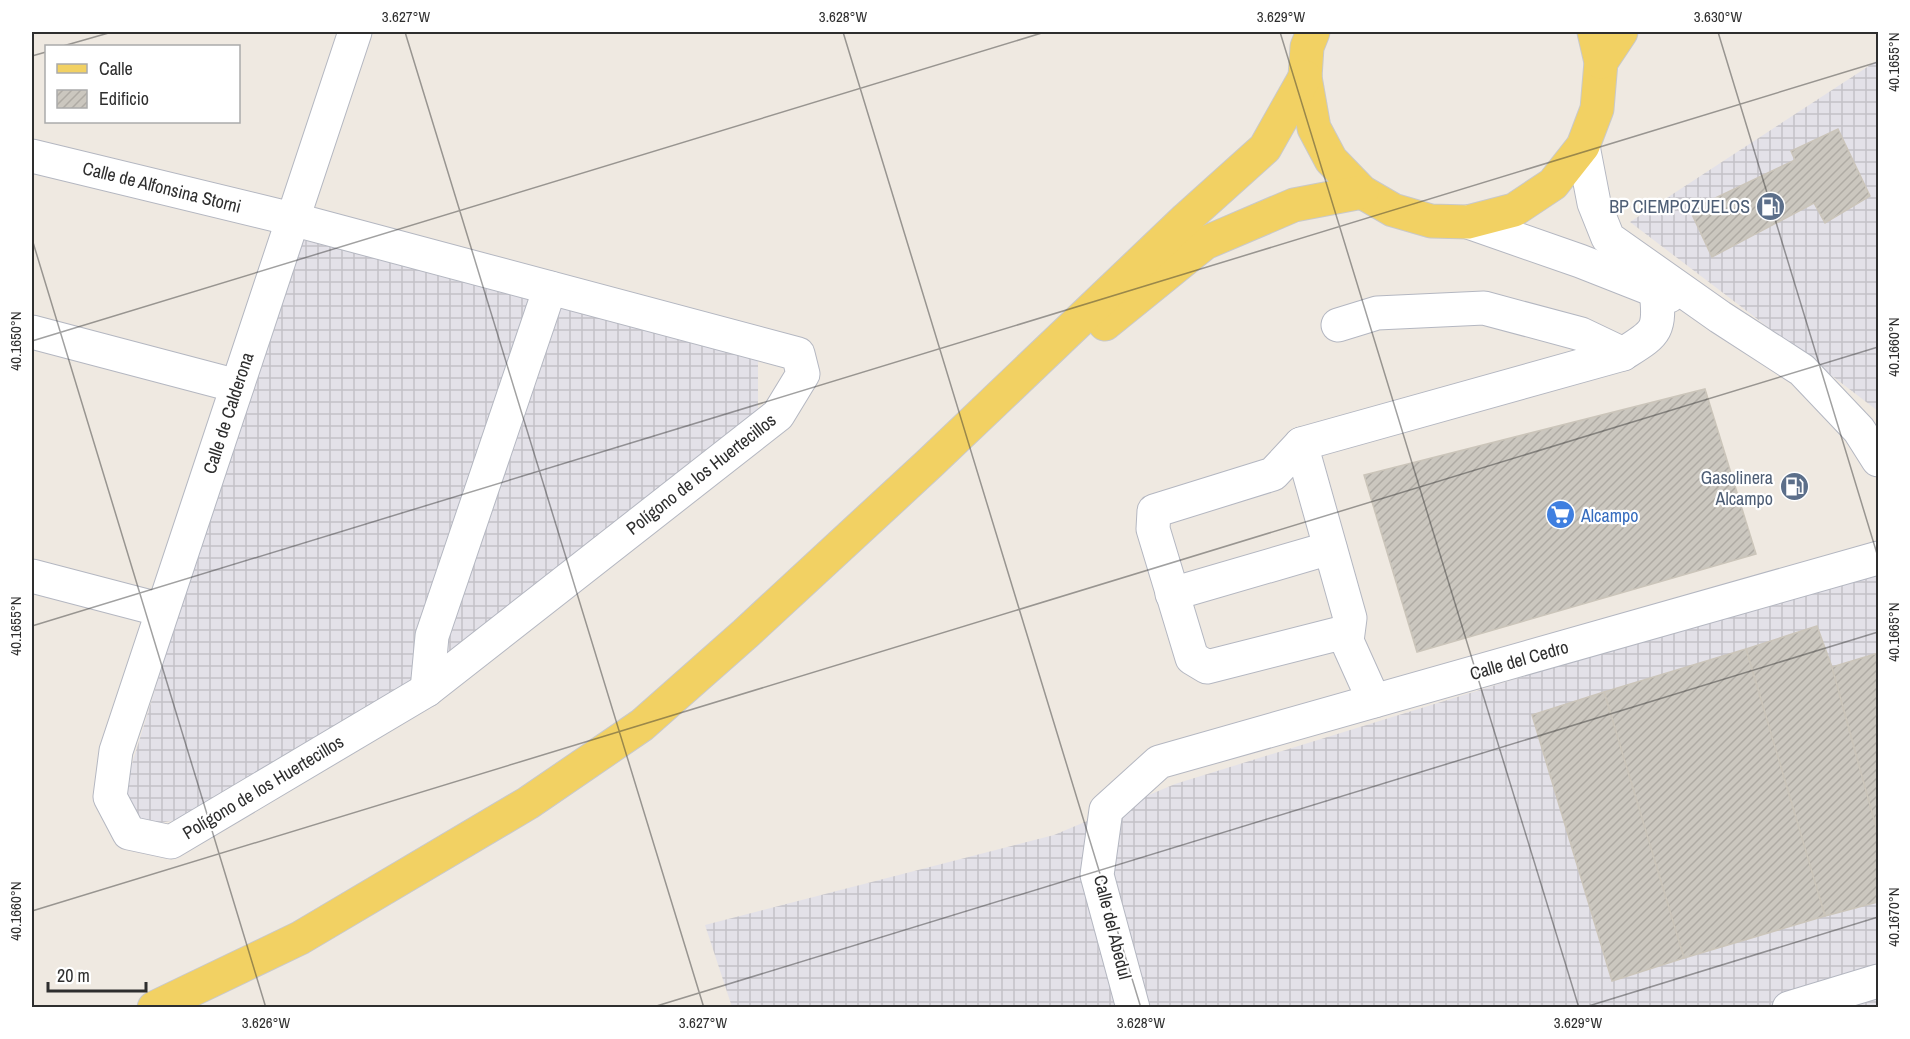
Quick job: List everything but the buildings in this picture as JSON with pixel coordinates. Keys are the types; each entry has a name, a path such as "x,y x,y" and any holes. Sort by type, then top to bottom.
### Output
{"main road":[{"path":"1306,47 1314,128 1331,160 1362,192 1393,210 1431,221 1468,222 1514,210 1553,184 1583,146 1597,110 1598,47 1621,32"},
{"path":"154,1008 300,938 528,803 642,725 746,634 930,464 1186,219 1265,148 1306,47"},
{"path":"930,464 1205,243 1294,205 1362,192"}],"street":[{"name":"Calle de Calderona","path":"110,797 116,751 292,219 344,34"},
{"path":"1583,146 1594,203 1608,238 1720,317 1802,370 1858,430 1878,460"},
{"name":"Calle de Alfonsina Storni","path":"32,156 292,219"},
{"name":"Polígono de los Huertecillos","path":"110,797 129,833 171,842 427,690 778,415 803,374 798,354 292,219"},
{"path":"1468,222 1580,261 1720,317"},
{"path":"427,690 432,636 550,288"},
{"path":"1374,701 1347,641 1337,634 1207,667 1192,658 1153,529 1154,511 1272,474 1301,444 1623,354 1650,337 1659,316 1656,291"},
{"path":"1338,325 1377,313 1484,308 1581,334 1623,354"},
{"path":"32,332 237,386"},
{"path":"1301,444 1350,618 1347,641"},
{"path":"1172,594 1330,548"},
{"name":"Calle del Cedro","path":"1160,762 1878,558"},
{"path":"32,576 162,610"},
{"name":"Calle del Abedul","path":"1132,1008 1097,875 1106,810 1160,762"},
{"path":"1790,1008 1878,981"}],"shaded area":[{"path":"1878,60 1878,411 1630,222"},
{"path":"295,238 758,356 758,422 494,631 215,813 143,826 122,796"},
{"path":"1878,567 1878,1007 732,1007 705,925 1054,835 1175,784"}],"place":[{"name":"BP CIEMPOZUELOS","path":"1771,206"},
{"name":"Gasolinera Alcampo","path":"1794,487"},
{"name":"Alcampo","path":"1560,515"}]}
